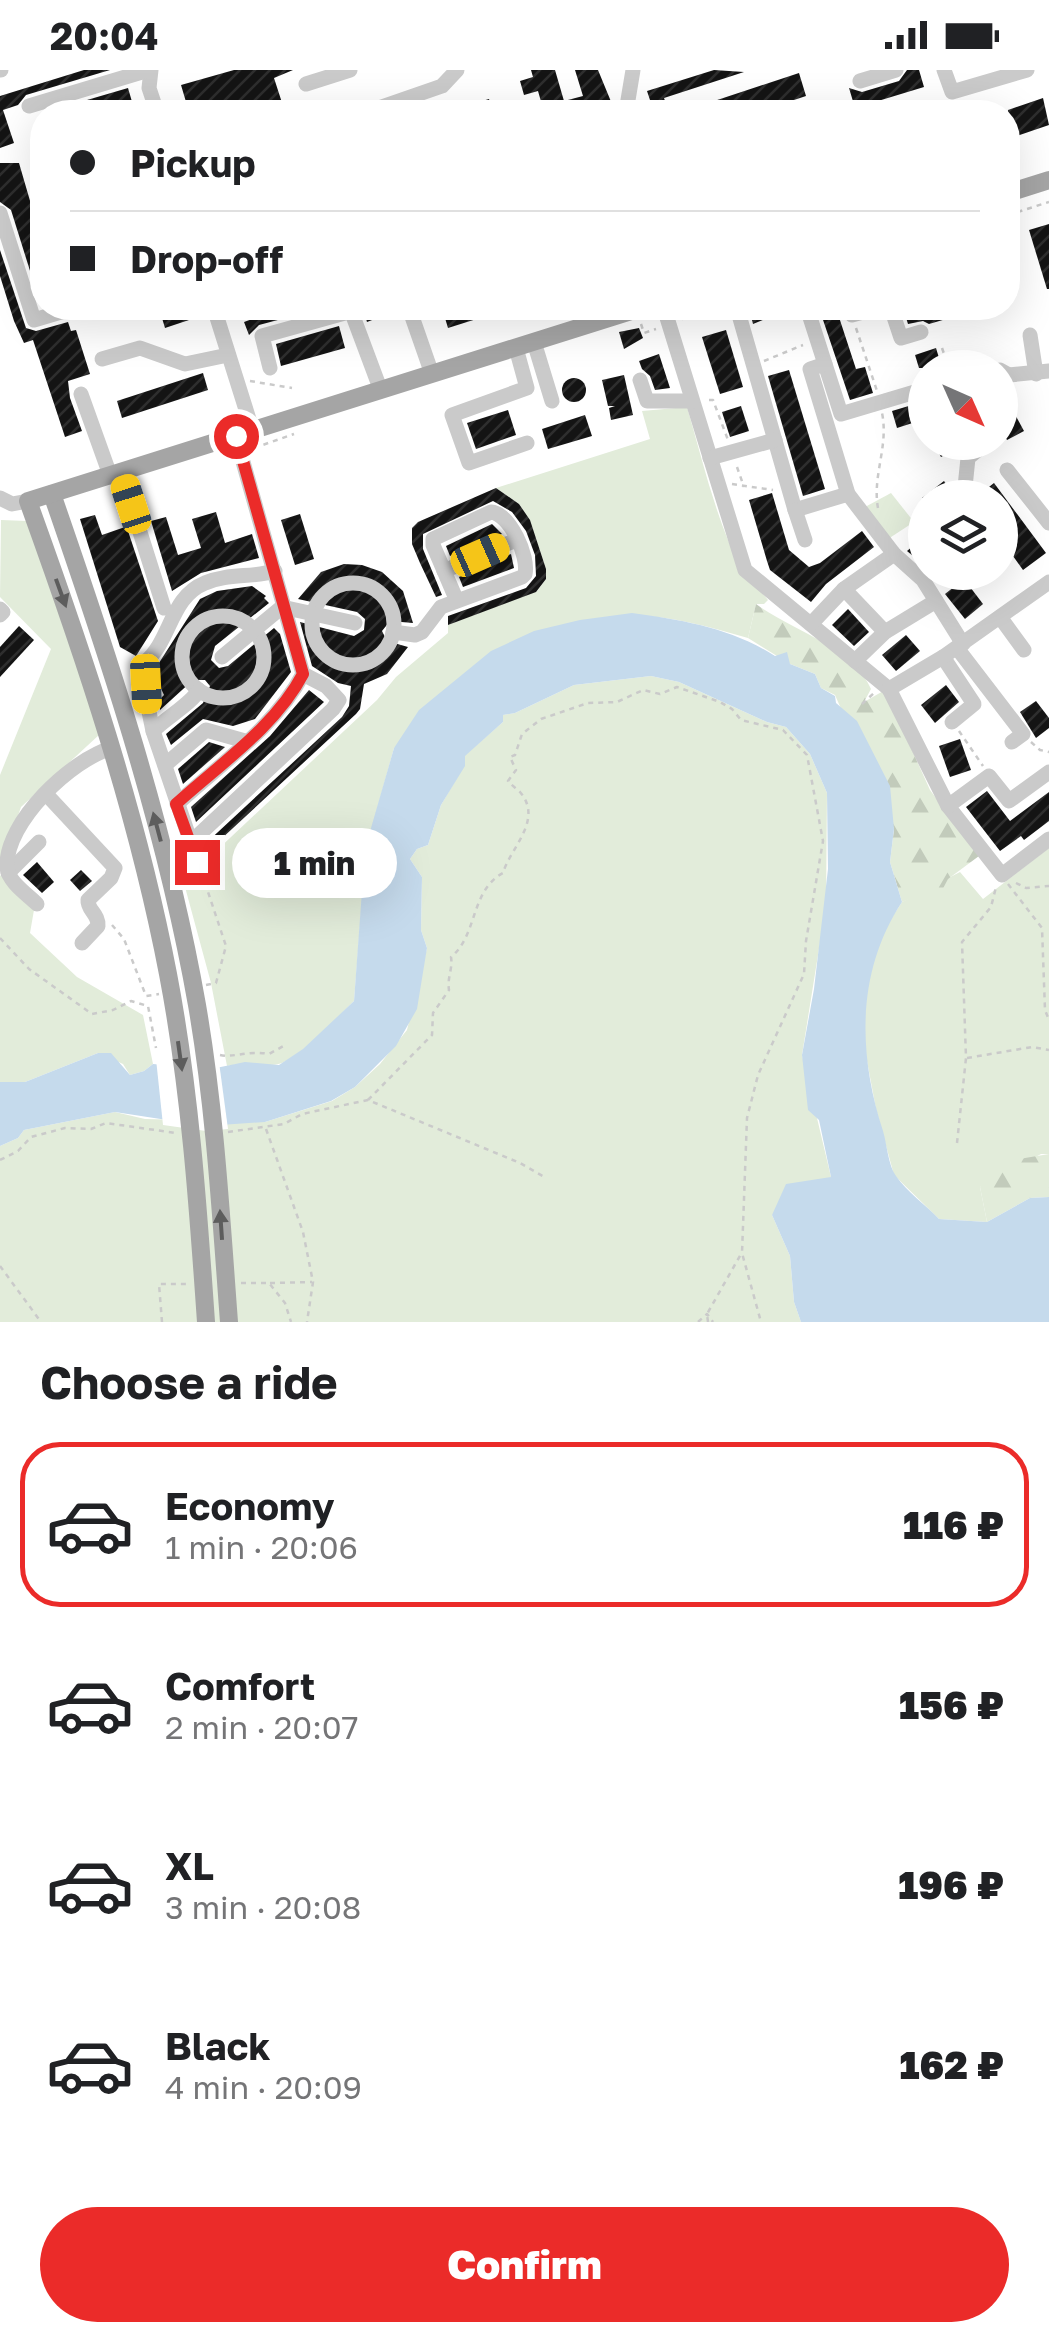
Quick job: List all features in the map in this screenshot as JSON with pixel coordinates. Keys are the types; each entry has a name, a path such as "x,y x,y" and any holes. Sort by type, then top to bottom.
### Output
{"main road":[{"path":"1020,189 1049,180"},
{"path":"206,1322 189,1123 165,960 112,748 28,501 525,345 585,320"},
{"path":"52,494 134,740 171,880 187,956 214,1133 229,1322"}],"street":[{"path":"306,84 350,70"},
{"path":"392,100 458,70"},
{"path":"628,100 633,70"},
{"path":"860,81 896,70"},
{"path":"944,70 952,92 1022,71"},
{"path":"49,100 144,71 153,100"},
{"path":"0,213 30,307"},
{"path":"190,844 339,700 334,692 303,674 282,607 234,374 218,320"},
{"path":"270,368 262,336 315,320"},
{"path":"355,320 382,390"},
{"path":"413,320 432,374"},
{"path":"668,320 745,570 886,687 948,806 1002,874 1049,838"},
{"path":"741,320 804,540"},
{"path":"811,320 841,414 908,394"},
{"path":"895,320 900,338 921,332"},
{"path":"1030,335 1042,372"},
{"path":"525,345 552,401"},
{"path":"525,345 527,388 452,416 469,464 528,444"},
{"path":"102,358 140,348 185,364 228,355"},
{"path":"825,364 810,369 848,494 894,554 923,580 936,601 974,704 952,722"},
{"path":"640,380 647,401 692,400"},
{"path":"81,394 116,474 164,608"},
{"path":"710,458 775,440"},
{"path":"1007,470 1049,523"},
{"path":"795,510 848,494"},
{"path":"0,498 12,504 28,501"},
{"path":"393,632 416,636 441,607 457,601 526,574 527,566 504,516 495,512 436,536 432,542 457,601"},
{"path":"444,571 516,540"},
{"path":"811,624 844,589 894,554"},
{"path":"204,881 153,731 145,662 156,653 162,634 193,588 215,579 257,577 275,571"},
{"path":"886,687 954,650 1049,582"},
{"path":"364,584 375,589 391,608 393,632 389,644 372,661 348,665 336,662 317,646 313,614 328,590 339,585 364,584"},
{"path":"844,589 884,632"},
{"path":"855,661 884,632 936,601"},
{"path":"282,607 355,623"},
{"path":"222,657 282,607"},
{"path":"234,617 254,630 261,641 264,665 252,686 230,698 218,698 199,690 188,678 182,655 190,632 198,623 234,617"},
{"path":"1000,618 1024,650"},
{"path":"954,650 1018,738"},
{"path":"176,804 284,703 303,674"},
{"path":"153,731 176,709 190,703 199,690"},
{"path":"165,765 206,730 245,741"},
{"path":"36,904 8,872 20,820 82,760 112,748"},
{"path":"948,806 989,776 1008,801 1049,772"},
{"path":"47,795 116,868 112,878 88,900 98,922 96,930 82,943"},
{"path":"8,872 39,842"}],"path":[{"path":"1020,211 1049,202"},
{"path":"852,320 886,430 874,486 883,540"},
{"path":"754,365 817,340"},
{"path":"234,374 256,384 292,388"},
{"path":"692,400 714,400 744,487"},
{"path":"718,480 778,490 788,485"},
{"path":"226,1132 284,1124 302,1114 368,1100 432,1034 433,1012 449,990 451,958 468,940 476,907 493,879 502,874 526,831 521,793 508,780 516,770 510,757 532,724 568,708 616,702 643,690 660,694 677,687 720,702 741,720 783,730 807,755 824,841 804,974 758,1075 747,1118 742,1253 761,1322"},
{"path":"862,704 886,687"},
{"path":"952,722 989,776"},
{"path":"1018,738 1049,752"},
{"path":"1002,874 1026,888 1049,886"},
{"path":"1002,874 1025,911 1042,928 1045,1010 1049,1020"},
{"path":"957,1143 966,1058 962,942 991,907 1002,874"},
{"path":"0,938 28,969 92,1014 131,1001 148,1006 156,1048"},
{"path":"207,998 216,983"},
{"path":"210,1050 224,1057 250,1050 269,1054 288,1044"},
{"path":"966,1058 1032,1047 1049,1050"},
{"path":"368,1100 520,1163 546,1178"},
{"path":"0,1160 18,1152 31,1137 65,1128 91,1129 106,1122 186,1133"},
{"path":"266,1128 302,1232 313,1282 307,1322"},
{"path":"698,1322 707,1314 742,1253"},
{"path":"0,1266 41,1322"},
{"path":"269,1283 313,1282"},
{"path":"159,1284 162,1322"},
{"path":"707,1314 711,1322"}],"green space":[{"path":"687,407 733,552 745,575 768,600 756,604 748,638 660,617 606,618 394,748 366,849 354,1001 292,1058 270,1065 227,1066 211,983 185,887 197,869 377,700 396,677 448,633 448,625 537,591 546,579 546,569 530,521 519,504 496,488 650,439 642,411"},
{"path":"891,493 908,514 908,526 888,539 865,507"},
{"path":"1,520 27,521 100,734 21,807 0,868 0,775 51,649 0,597"},
{"path":"756,604 851,662 871,689 864,702 885,690 930,790 979,856 948,879 939,896 922,894 902,902 890,862 894,829 835,695 821,688 815,674 790,664 748,638"},
{"path":"651,676 679,682 786,727 810,754 827,793 826,905 802,1055 831,1177 772,1215 790,1256 794,1302 801,1322 0,1322 0,1146 18,1138 24,1130 115,1112 145,1119 265,1122 332,1101 355,1087 407,1030 427,948 421,930 422,877 410,859 417,849 428,845 441,805 464,766 464,756 503,722 502,715 515,713 574,685"},
{"path":"1049,848 1049,1154 1041,1154 980,1187 987,1222 939,1219 894,1175 864,1045 870,971 885,928 902,902 960,872 983,899"},
{"path":"0,875 34,910 30,933 77,977 143,1015 153,1064 144,1071 130,1075 123,1064 98,1053 25,1082 0,1082"},
{"path":"1049,1154 1049,1197 1030,1198 987,1222 980,1187 1002,1162"}],"water":[{"path":"632,613 724,632 775,656 787,652 790,664 815,674 821,688 835,696 836,703 857,721 890,786 894,829 890,862 902,902 876,956 866,1014 869,1073 891,1166 905,1187 939,1219 987,1222 1030,1198 1049,1197 1049,1322 801,1322 794,1302 790,1256 772,1215 786,1184 831,1177 819,1120 808,1110 802,1055 828,869 827,793 810,754 786,727 679,682 651,676 574,685 503,715 503,722 465,756 465,766 441,805 428,845 417,849 410,859 422,877 421,930 427,948 417,1009 396,1046 355,1087 331,1101 265,1122 206,1126 115,1112 24,1130 18,1138 0,1146 0,1082 25,1082 98,1053 111,1053 130,1075 153,1064 211,1069 245,1062 279,1065 303,1049 354,1001 365,849 394,748 419,710 491,651 534,631"}],"pier":[{"path":"156,1059 219,1062 228,1129 206,1131 163,1125"}],"building":[{"path":"84,70 110,70 26,95 18,105 3,110 14,143 0,148 0,96"},
{"path":"234,70 293,70 274,78 281,100 185,100 181,85"},
{"path":"531,70 555,70 564,100 541,100 538,91 524,95 520,81 533,77"},
{"path":"575,70 598,70 610,100 568,100 583,96"},
{"path":"714,70 744,72 665,100 650,100 647,91"},
{"path":"907,70 919,70 924,87 881,100 853,100 849,88 862,92 899,81"},
{"path":"799,73 806,96 794,100 717,100"},
{"path":"128,88 132,100 87,100"},
{"path":"1043,98 1049,125 1020,135 1020,106"},
{"path":"0,163 19,163 30,201 30,271 11,210 0,202"},
{"path":"1049,224 1049,289 1047,289 1029,230"},
{"path":"0,250 26,328 36,331 68,322 71,331 76,330 90,374 68,381 82,431 65,437 33,340 24,343 14,321 0,276"},
{"path":"163,320 189,320 165,328"},
{"path":"278,320 259,325 249,335 244,322"},
{"path":"446,320 473,320 448,328"},
{"path":"823,320 840,320 856,369 865,367 873,393 850,400"},
{"path":"907,320 943,320 929,324 908,324"},
{"path":"339,326 345,348 281,366 276,344"},
{"path":"639,328 643,338 624,349 619,332"},
{"path":"726,330 743,387 720,394 702,337"},
{"path":"659,354 670,388 655,390 639,361"},
{"path":"789,370 825,489 803,496 768,376"},
{"path":"203,373 208,390 122,418 117,401"},
{"path":"624,375 633,415 611,420 609,408 615,406 608,406 602,380"},
{"path":"574,378 583,381 583,399 574,402 565,399 562,390 565,381"},
{"path":"741,406 749,431 730,437 722,412"},
{"path":"908,406 908,424 897,428 892,411"},
{"path":"508,410 516,435 476,449 467,423"},
{"path":"585,415 592,436 548,449 542,429"},
{"path":"496,488 519,504 530,520 546,579 536,592 448,625 448,616 526,588 536,576 535,555 526,531 512,512 493,501 423,534 423,549 442,595 436,597 420,563 412,544 412,528 418,522"},
{"path":"772,493 789,550 809,567 862,531 874,547 826,584 811,602 770,570 749,500"},
{"path":"216,512 225,543 252,534 259,558 201,573 172,591 151,521 166,517 178,555 201,548 192,519"},
{"path":"300,514 314,559 295,565 281,520"},
{"path":"95,515 102,535 125,527 128,531 158,621 136,656 120,647 80,519"},
{"path":"1018,515 1046,553 1023,570 1018,563"},
{"path":"492,524 502,534 450,556 446,546"},
{"path":"511,554 514,568 463,587 459,577"},
{"path":"344,564 382,572 403,591 413,623 390,621 382,631 387,641 408,647 387,674 364,684 356,714 206,853 204,845 342,717 349,706 351,686 338,683 312,666 300,622 354,636 364,630 365,619 357,612 298,599 321,572"},
{"path":"252,586 269,603 215,646 211,660 219,668 228,666 274,628 280,634 291,672 255,719 233,726 203,719 171,745 166,734 203,703 210,686 205,680 193,680 160,710 159,700 164,695 157,666 200,599 217,591"},
{"path":"950,590 972,590 983,604 965,619 945,594"},
{"path":"848,609 869,632 854,646 832,625"},
{"path":"19,626 34,640 0,677 0,647"},
{"path":"906,635 920,651 896,671 882,655"},
{"path":"946,685 959,702 935,723 921,705"},
{"path":"309,690 324,702 196,822 191,807 270,736"},
{"path":"1036,701 1049,718 1049,728 1036,738 1020,712"},
{"path":"960,739 971,770 950,777 939,746"},
{"path":"209,742 225,747 183,784 178,769"},
{"path":"987,791 1010,821 1049,792 1049,821 1024,840 1021,836 1000,851 966,807"},
{"path":"37,862 54,882 42,893 23,875"},
{"path":"81,870 92,881 80,891 70,880"}],"route":[{"path":"197,862 176,804 268,720 303,674 236,436"}]}
